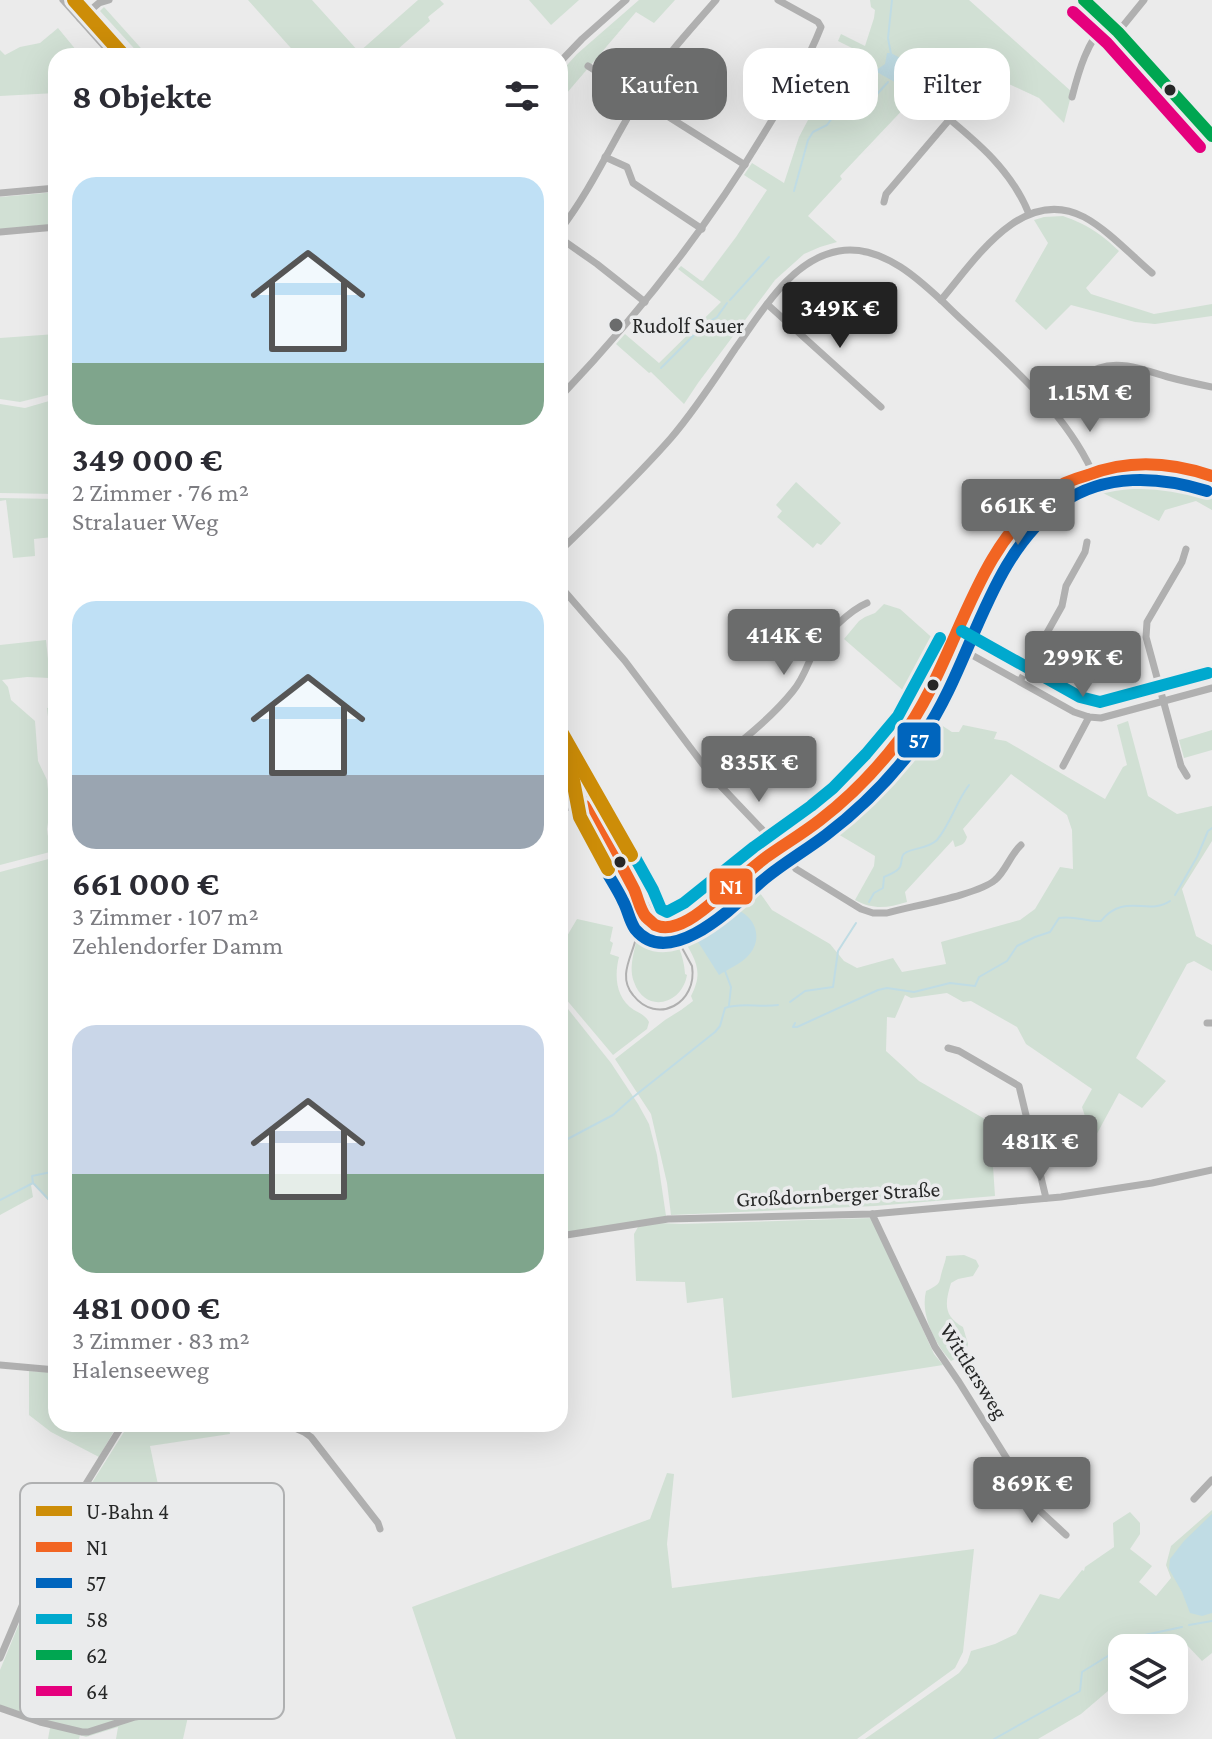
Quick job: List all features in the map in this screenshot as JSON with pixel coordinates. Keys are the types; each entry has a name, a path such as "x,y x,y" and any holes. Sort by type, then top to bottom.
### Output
{"main road":[{"path":"1084,0 1118,32 1212,136"}],"street":[{"path":"63,0 106,48"},
{"path":"80,19 100,2 109,0"},
{"path":"568,54 626,0"},
{"path":"675,48 716,0"},
{"path":"568,389 645,302 702,229 786,96 821,27 818,22 778,0"},
{"path":"1118,32 1144,0"},
{"path":"1072,97 1086,53 1107,21"},
{"path":"588,66 592,69"},
{"path":"568,217 626,120"},
{"path":"674,120 745,165"},
{"path":"884,202 886,194 949,120 1002,166 1019,191 1029,214"},
{"path":"605,157 627,167 633,183 702,229"},
{"path":"0,193 48,189"},
{"path":"941,300 1011,224 1029,214 1058,210 1083,216 1098,226 1152,273"},
{"path":"0,232 48,228"},
{"path":"568,244 645,302"},
{"path":"568,543 673,435 767,304 793,275 808,263 840,251 863,252 888,261 941,300 1049,407 1074,437 1092,471"},
{"path":"767,304 881,407"},
{"path":"1049,407 1085,375 1101,367 1120,365 1212,387"},
{"path":"585,806 639,898 646,917 658,926 672,927 688,919 844,800 878,765 917,715 954,645 982,578 1008,534 1033,506 1070,480 1092,471 1130,464 1159,464 1212,476"},
{"path":"1020,681 1062,606 1066,586 1085,552 1087,542"},
{"path":"1186,549 1182,562 1147,622 1146,637 1181,766 1187,776"},
{"path":"568,595 625,661 706,770 796,869 861,909 887,913 985,887 1000,875 1021,845"},
{"path":"706,770 784,700 803,677 817,648 850,612 867,603"},
{"path":"954,645 1074,712 1089,717 1101,718 1212,688"},
{"path":"1063,766 1089,717"},
{"path":"568,775 570,785"},
{"path":"568,787 577,784 585,788 589,796 585,806 574,810 568,806"},
{"path":"948,1048 959,1051 1019,1086 1046,1198"},
{"name":"Großdornberger Straße","path":"568,1235 668,1219 872,1214 1046,1198 1152,1183 1212,1170"},
{"name":"Wittlersweg","path":"872,1214 935,1347 1039,1510 1066,1535"},
{"path":"0,1365 48,1369"},
{"path":"87,1483 118,1432"},
{"path":"304,1432 311,1437 380,1529"},
{"path":"1194,1499 1212,1480"},
{"path":"0,1658 20,1611"},
{"path":"0,1708 20,1715"},
{"path":"31,1719 88,1732 129,1719"}],"green space":[{"path":"248,0 312,0 355,48 291,48"},
{"path":"418,0 440,0 444,4 428,17 430,21 399,48 364,48"},
{"path":"529,0 579,0 551,25"},
{"path":"639,0 675,0 654,23 636,12 605,48 592,48 592,64 568,92 568,64"},
{"path":"870,0 969,0 1072,92 1064,123 1039,98 1010,85 1010,48 894,48 894,119 840,176 842,179 808,216 837,242 804,254 775,280 684,404 616,344 625,334 659,363 721,302 678,269 681,266 703,281 736,237 767,190 744,175 752,163 784,183 808,120 878,120 878,48 852,48 838,41 841,34 865,46 874,18 875,10"},
{"path":"104,7 141,48 134,48 100,11"},
{"path":"58,28 74,48 48,48 48,93 0,96 0,50 5,55 20,47 40,43"},
{"path":"48,193 48,225 0,229 0,197"},
{"path":"1063,216 1093,230 1119,251 1086,288 1091,294 1154,314 1212,304 1212,316 1155,324 1135,322 1071,305 1046,330 1015,301 1048,243 1034,220"},
{"path":"48,335 48,395 20,402 0,399 0,338"},
{"path":"48,401 48,494 0,493 0,404 25,408"},
{"path":"1139,473 1176,477 1212,488 1212,510 1196,501 1165,510 1159,521 1089,486 1104,479"},
{"path":"796,482 841,523 821,545 817,543 813,548 777,517 782,511 776,505"},
{"path":"0,498 48,499 48,538 34,539 35,556 13,558 6,500 0,501"},
{"path":"884,604 900,609 938,643 940,649 913,699 844,639 859,621"},
{"path":"46,640 48,678 2,680 8,687 11,700 35,721 38,761 48,790 48,853 0,865 0,645"},
{"path":"929,717 952,732 959,732 963,725 997,732 994,739 1006,741 1105,799 1127,765 1117,725 1128,721 1148,796 1177,814 1212,806 1212,841 1182,889 1196,936 1212,945 1212,971 1194,961 1187,964 1136,1058 1166,1081 1142,1108 1119,1093 1093,1141 1082,1107 1092,1089 1026,1044 1017,1027 971,1001 963,1002 947,993 911,998 905,995 895,1018 887,1017 886,1051 919,1081 990,1122 995,1196 875,1206 671,1215 651,1114 615,1059 693,1001 696,964 680,934 686,933 753,883 772,910 830,944 844,961 857,968 893,958 902,972 946,964 941,942 1020,920 1035,909 1060,867 1073,869 1072,830 1067,815 1011,774 963,829 967,837 964,843 955,847 953,840 905,892 907,902 881,907 855,900 874,866 875,856 826,827 882,776"},
{"path":"1212,730 1212,750 1184,758 1179,740"},
{"path":"568,740 580,760 572,771 568,764"},
{"path":"48,859 48,1200 33,1184 33,1197 0,1215 0,872"},
{"path":"577,919 613,927 610,954 619,957 617,979 620,993 628,1005 649,1022 647,1029 613,1055 568,1002 568,934"},
{"path":"639,925 656,934 673,936 683,959 687,975 684,985 671,999 663,1002 646,999 634,982 632,961"},
{"path":"568,1009 611,1063 649,1124 657,1155 664,1217 568,1232"},
{"path":"872,1218 934,1354 943,1365 732,1398 723,1298 687,1303 685,1282 636,1281 634,1234 638,1227 659,1223"},
{"path":"964,1255 976,1260 979,1266 973,1276 951,1283 947,1308 956,1323 963,1327 968,1344 966,1353 951,1361 930,1329 925,1310 926,1291 939,1282 946,1256"},
{"path":"29,1371 48,1372 48,1430 29,1415"},
{"path":"51,1432 113,1432 99,1457"},
{"path":"124,1432 230,1432 150,1446 158,1483 92,1483"},
{"path":"667,1473 674,1474 667,1544 672,1588 974,1549 963,1652 955,1668 857,1739 456,1739 412,1607 650,1519"},
{"path":"1212,1510 1212,1653 1202,1661 1188,1646 1188,1634 1108,1634 1108,1691 1081,1714 1038,1739 865,1739 959,1673 971,1651 1016,1634 1040,1594 1059,1599 1085,1567 1114,1547 1113,1523 1130,1512 1140,1523 1140,1534 1130,1549 1152,1566 1139,1582 1156,1596 1171,1578 1166,1565 1171,1546"},
{"path":"20,1621 20,1712 0,1705 0,1670"},
{"path":"42,1719 187,1719 183,1739 116,1739 118,1727 86,1737 80,1735 79,1739 48,1739 51,1722"}],"water":[{"path":"887,53 894,55 894,82 878,73 885,64"},
{"path":"730,908 751,920 756,942 747,957 719,975 693,934"},
{"path":"1212,1514 1212,1613 1202,1616 1190,1613 1169,1569 1170,1559 1184,1541"}],"waterway":[{"path":"891,54 888,38 892,0"},
{"path":"794,191 813,132 827,125 838,110 869,103 888,82"},
{"path":"730,300 769,257"},
{"path":"661,368 705,324 717,317 727,303"},
{"path":"869,902 874,893 883,888 884,877 900,867 905,853 937,840 969,785"},
{"path":"1175,895 1212,828"},
{"path":"795,1023 793,1027 887,988 914,992 950,983 975,986 979,977 1007,961 1017,946 1050,932 1059,918 1101,921 1118,908 1162,905 1170,901"},
{"path":"790,1002 805,991 833,987 838,951 856,923"},
{"path":"725,971 731,987 729,1005"},
{"path":"568,1139 613,1115 715,1032 725,1008 778,1005"},
{"path":"33,1183 32,1176 48,1173"},
{"path":"0,1200 33,1183"},
{"path":"34,1184 48,1199"},
{"path":"1189,1625 1212,1621"},
{"path":"994,1739 1080,1691 1082,1672 1140,1636 1182,1627"}],"tram line":[{"path":"608,869 629,902 637,924 627,969 628,986 633,995 653,1009 674,1006 689,990 692,966 631,855"}],"metro line":[{"name":"4","path":"74,0 117,48"},
{"name":"4","path":"568,744 631,855"},
{"name":"4","path":"569,759 580,817 608,869"}],"transit line":[{"name":"62","path":"1084,0 1118,32 1212,136"},
{"name":"64","path":"1073,12 1107,43 1200,147"},
{"name":"N1","path":"585,806 617,857 646,917 655,925 664,927 684,922 831,811 882,761 919,710 999,548 1020,520 1046,497 1065,483 1119,466 1166,465 1212,476"},
{"name":"57","path":"605,869 635,929 649,940 666,943 702,930 840,824 902,763 940,707 998,581 1016,551 1037,525 1062,503 1096,486 1133,480 1170,482 1207,491"},
{"name":"58","path":"962,631 1080,697 1100,702 1208,673"},
{"name":"58","path":"633,854 661,909 667,912 684,903 833,788 866,754 898,716 940,638"}],"place":[{"name":"Rudolf Sauer","path":"616,325"}]}
